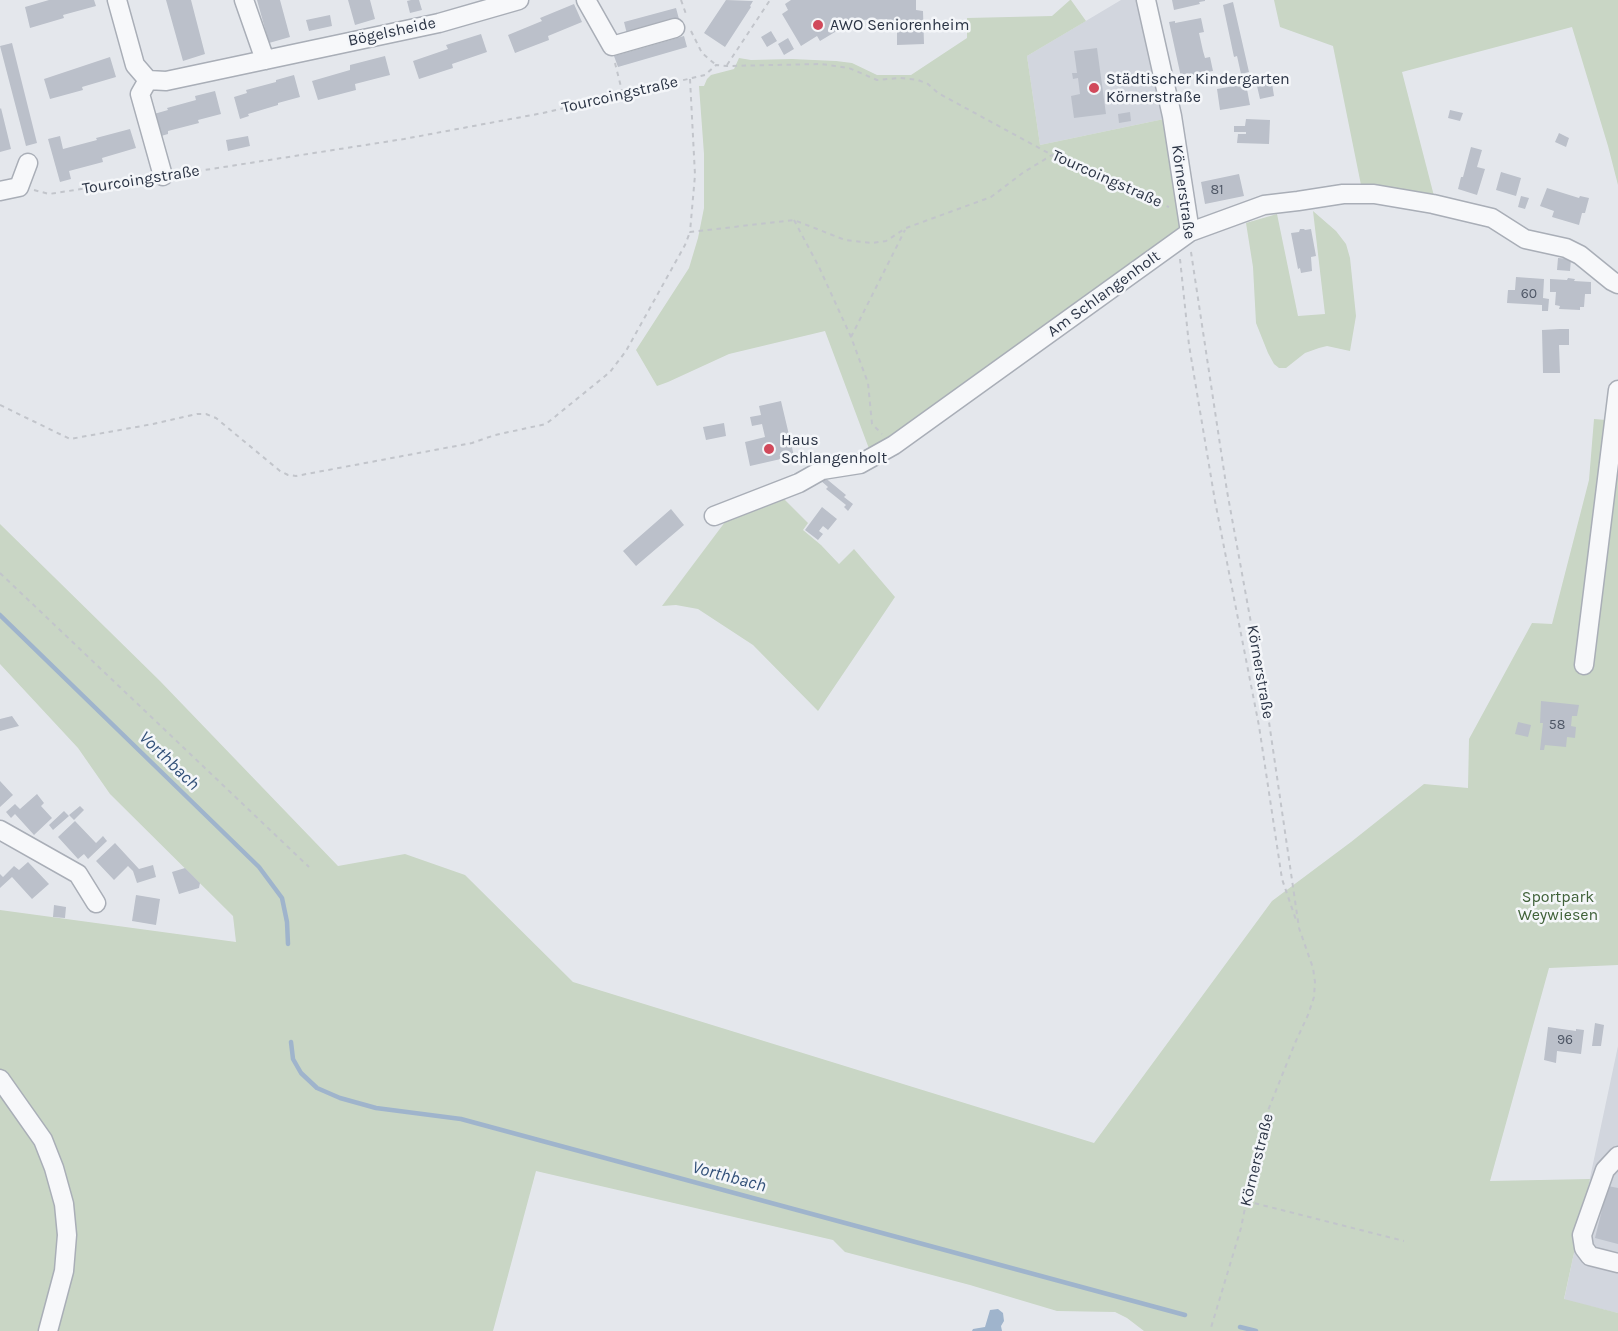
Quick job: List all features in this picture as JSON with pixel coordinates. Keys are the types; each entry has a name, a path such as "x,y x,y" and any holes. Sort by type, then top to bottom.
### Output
{"street":[{"path":"117,0 135,65 148,80 140,94 163,176"},
{"path":"244,0 265,60"},
{"name":"Bögelsheide","path":"148,80 166,81 265,60 439,22 519,0"},
{"path":"586,0 612,46 684,25"},
{"name":"Körnerstraße","path":"1146,0 1172,116 1190,232"},
{"path":"0,190 19,187 28,163"},
{"name":"Am Schlangenholt","path":"714,516 799,483 822,470 860,464 894,445 1190,232 1264,206 1343,194 1374,194 1433,204 1492,218 1525,239 1566,249 1580,255 1618,284"},
{"path":"1584,665 1618,390"},
{"path":"0,830 78,874 96,903"},
{"path":"0,1079 43,1140 64,1204 67,1235 64,1271 48,1331"},
{"path":"1618,1156 1605,1170 1582,1235 1584,1248 1590,1256 1618,1263"}],"path":[{"path":"681,0 684,25 702,53 716,65"},
{"path":"727,66 770,0"},
{"path":"612,46 623,95"},
{"name":"Tourcoingstraße","path":"19,187 49,194 404,139 543,113 623,95 705,75 716,65 821,64 849,68 877,80 900,78 918,80 928,84 938,93 1052,155 1131,193 1187,213"},
{"path":"0,405 70,439 206,414 216,418 280,471 296,476 472,443 495,435 546,424 610,372 626,351 690,232 695,175 690,79"},
{"path":"690,232 794,220 845,240 872,243 886,241 906,228 991,197 1024,172 1052,155"},
{"path":"794,220 819,267 868,383 872,424 894,445"},
{"path":"850,337 906,228"},
{"name":"Körnerstraße","path":"1190,232 1191,262 1218,434 1269,722 1299,928 1316,982 1314,997 1267,1113 1257,1148 1241,1228 1210,1331"},
{"path":"1181,255 1188,345 1215,501 1259,726 1282,879 1299,928"},
{"path":"0,573 309,867"},
{"path":"1246,1201 1404,1241"}],"shaded area":[{"name":"Städtischer Kindergarten Körnerstraße","path":"1121,0 1137,0 1164,119 1040,145 1027,56"},
{"path":"1618,1046 1618,1313 1564,1300"}],"green space":[{"path":"1070,0 1086,21 1027,56 1040,145 1164,119 1181,225 1179,235 871,454 825,331 729,354 657,386 636,350 689,268 698,238 704,208 704,154 699,86 704,86 711,75 734,69 739,58 836,61 852,63 877,75 911,75 967,38 967,18 1052,16"},
{"path":"1274,0 1618,0 1618,185 1572,27 1402,72 1434,196 1361,185 1333,46 1280,27"},
{"path":"1313,211 1336,231 1346,244 1350,258 1356,316 1350,351 1327,346 1305,353 1286,368 1279,368 1268,353 1256,323 1253,267 1246,223 1277,214 1298,316 1325,314"},
{"name":"Sportpark Weywiesen","path":"1594,419 1618,421 1618,965 1549,968 1490,1181 1590,1179 1564,1299 1618,1313 1618,1331 1144,1331 1115,1312 1057,1311 845,1252 833,1240 536,1171 493,1331 0,1331 0,910 236,942 233,916 110,794 78,748 0,664 0,524 160,681 338,866 405,854 465,875 573,982 1094,1143 1272,901 1424,784 1468,788 1469,739 1532,623 1552,624 1589,480"},
{"path":"781,496 808,523 803,530 839,564 854,549 895,597 818,711 753,645 698,609 676,605 662,606 728,518"}],"water":[{"path":"998,1309 1003,1313 1002,1331 972,1331 985,1327 990,1310"}],"building":[{"path":"49,0 94,0 96,6 63,15 64,18 30,28 25,7"},
{"path":"166,0 191,0 205,54 183,61"},
{"path":"257,0 280,0 290,37 269,43"},
{"path":"348,0 370,0 375,19 355,25"},
{"path":"419,0 422,10 410,13 407,1"},
{"path":"726,0 753,1 725,47 704,33"},
{"name":"AWO Seniorenheim","path":"791,0 916,0 916,10 923,11 924,44 897,45 897,23 887,23 887,19 861,20 850,23 820,41 817,36 801,46 782,14 788,10 785,4"},
{"path":"1172,0 1205,0 1205,1 1174,10"},
{"path":"1233,2 1249,72 1241,74 1237,56 1234,57 1223,5"},
{"path":"574,4 582,22 548,36 549,40 515,53 508,35"},
{"path":"676,8 679,19 627,34 624,22"},
{"path":"330,15 332,26 309,31 306,20"},
{"path":"1201,18 1204,32 1199,33 1203,51 1205,58 1210,57 1213,71 1181,77 1169,22"},
{"path":"771,31 777,41 767,47 761,37"},
{"path":"481,34 487,52 452,64 453,68 419,79 413,61 448,49 446,45"},
{"path":"684,36 687,47 618,67 614,56"},
{"path":"788,38 794,49 784,55 778,44"},
{"path":"12,43 37,143 26,146 0,46"},
{"path":"1097,48 1106,114 1074,118 1071,96 1080,94 1078,78 1073,79 1072,73 1077,73 1074,51"},
{"path":"385,56 390,75 355,84 356,90 318,100 312,81 350,70 350,65"},
{"path":"110,57 116,77 82,87 83,90 50,99 44,79"},
{"path":"294,75 300,97 248,114 249,116 240,119 234,97 247,93 246,90"},
{"path":"1272,83 1274,96 1260,99 1257,86"},
{"path":"1246,84 1250,105 1220,110 1217,89"},
{"path":"215,91 221,114 198,120 199,123 168,131 168,134 161,136 154,114 196,100 195,96"},
{"path":"0,109 11,149 0,152"},
{"path":"1450,110 1463,113 1460,121 1448,118"},
{"path":"1130,112 1131,121 1119,123 1118,114"},
{"path":"1246,119 1270,120 1269,144 1237,143 1238,134 1246,134 1246,132 1234,132 1234,126 1245,126"},
{"path":"130,129 136,148 102,158 103,162 69,171 71,179 60,182 48,139 60,136 63,149"},
{"path":"1559,133 1569,138 1566,147 1555,142"},
{"path":"248,136 250,146 228,151 226,140"},
{"path":"1471,147 1482,150 1477,167 1485,169 1477,195 1458,189"},
{"path":"1501,172 1521,178 1516,196 1496,190"},
{"path":"1239,174 1244,196 1205,204 1201,182"},
{"path":"1547,188 1579,198 1580,196 1589,198 1579,225 1552,217 1554,211 1540,206"},
{"path":"1521,196 1529,198 1525,209 1518,207"},
{"path":"1300,229 1311,229 1316,256 1311,257 1312,271 1301,273 1300,268 1298,269 1291,233 1299,232"},
{"path":"1558,258 1571,259 1570,271 1557,270"},
{"path":"1516,277 1544,279 1543,298 1549,299 1548,311 1542,311 1542,305 1507,303 1508,290 1515,290"},
{"path":"1568,278 1575,279 1574,281 1591,282 1591,294 1585,294 1584,307 1580,307 1580,310 1559,309 1560,306 1555,305 1556,292 1550,292 1550,279 1567,280"},
{"path":"1569,329 1569,345 1559,345 1560,373 1543,373 1542,330"},
{"path":"781,401 794,456 750,466 745,442 765,437 762,424 752,426 750,417 761,415 759,406"},
{"path":"724,423 726,436 706,440 703,427"},
{"path":"823,476 846,495 844,497 853,504 848,511 844,507 846,505 826,489 828,487 820,480"},
{"path":"822,507 837,519 828,530 823,526 819,531 823,534 818,540 805,530"},
{"path":"671,509 684,525 636,566 623,551"},
{"path":"1541,701 1579,705 1577,716 1572,716 1571,726 1576,727 1575,738 1567,737 1566,747 1545,745 1544,750 1540,750 1543,723 1540,723"},
{"path":"12,716 19,726 0,731 0,719"},
{"path":"1518,722 1531,725 1528,737 1515,734"},
{"path":"0,781 13,795 0,807"},
{"path":"37,794 44,803 41,806 52,818 34,835 15,814 11,818 6,812 15,804 20,809"},
{"path":"80,806 84,810 74,820 69,815"},
{"path":"64,811 69,816 53,830 49,825"},
{"path":"75,821 96,843 103,836 107,841 88,859 84,854 78,859 58,837"},
{"path":"115,843 139,869 153,865 156,877 137,883 133,871 128,866 114,880 96,861"},
{"path":"28,862 49,884 32,899 12,877 0,888 0,874 3,877 14,866 19,870"},
{"path":"185,868 200,883 199,888 179,894 172,872"},
{"path":"136,895 160,899 156,925 132,921"},
{"path":"54,905 66,907 65,918 53,917"},
{"path":"1595,1023 1604,1025 1601,1046 1592,1046"},
{"path":"1548,1027 1584,1030 1581,1054 1557,1051 1556,1063 1544,1060"},
{"path":"1608,1186 1618,1188 1618,1244 1595,1238"}],"waterway":[{"name":"Vorthbach","path":"0,615 259,867 282,898 287,922 288,944"},
{"name":"Vorthbach","path":"291,1042 293,1059 301,1073 317,1088 340,1098 376,1108 461,1119 1185,1315"},
{"name":"Vorthbach","path":"1240,1327 1256,1331"}],"place":[{"name":"AWO Seniorenheim","path":"818,25"},
{"name":"Städtischer Kindergarten Körnerstraße","path":"1094,88"},
{"name":"Haus Schlangenholt","path":"769,449"}]}
